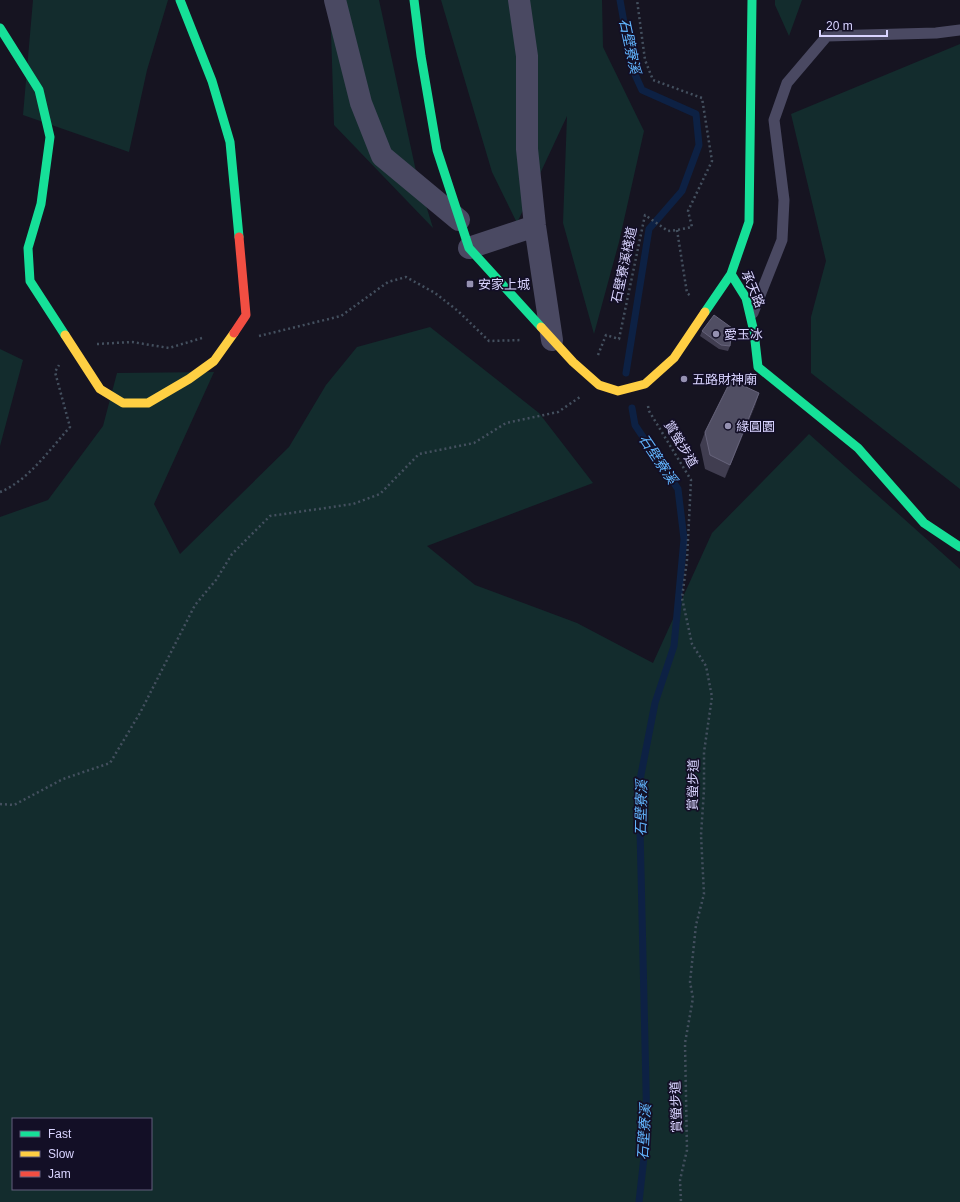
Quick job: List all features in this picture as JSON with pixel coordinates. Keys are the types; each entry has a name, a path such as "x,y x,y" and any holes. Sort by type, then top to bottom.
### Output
{"street":[{"path":"0,28 39,90 50,137 41,204 28,248 30,281 100,389 123,403 148,403 189,379 214,361 246,315 230,142 212,81 180,0"},
{"path":"335,0 361,104 382,156 459,220"},
{"path":"414,0 421,56 437,150 469,248 573,362 600,385 618,390 644,384 674,358 730,274"},
{"path":"519,0 527,56 526,149 535,226 552,340"},
{"name":"承天路","path":"752,0 749,222 730,274 746,298 754,332 758,368 858,448 924,523 960,548"},
{"path":"469,248 535,226"}],"lane":[{"path":"751,319 782,240 784,200 774,120 787,84 827,36 936,33 960,30"}],"path":[{"path":"637,0 645,60 653,80 702,98 712,161 688,211 692,227 677,230 687,293 692,297 685,313 698,321"},
{"name":"石壁寮溪棧道","path":"573,362 598,356 606,335 618,339 645,215 668,231 677,230"},
{"name":"賞螢步道","path":"644,384 649,411 691,480 687,560 682,598 692,644 706,666 712,697 704,752 704,790 701,835 704,894 696,925 690,982 694,998 685,1042 687,1150 680,1180 681,1202"},
{"path":"0,804 14,805 63,779 110,763 143,707 195,604 216,580 232,554 270,516 352,504 380,494 419,454 474,443 506,423 558,412 600,385"}],"green space":[{"path":"33,0 168,0 147,70 129,152 23,115"},
{"path":"330,0 379,0 417,176 433,228 334,125"},
{"path":"441,0 602,0 603,47 644,131 619,242 594,334 563,223 567,116 517,223 492,172"},
{"path":"775,0 802,0 789,36 775,5"},
{"path":"960,44 960,489 811,373 811,317 826,261 791,114"},
{"path":"430,327 539,413 593,483 427,546 475,585 577,623 653,663 712,533 809,434 960,569 960,1202 0,1202 0,517 48,500 103,426 117,373 214,372 154,504 180,554 289,447 326,385 357,347"},
{"path":"0,349 23,360 0,446"}],"building":[{"name":"愛玉冰","path":"714,315 732,328 730,346 721,345 702,331"},
{"name":"緣圓園","path":"731,380 759,393 730,465 710,455 705,432"}],"waterway":[{"name":"石壁寮溪","path":"620,0 632,68 642,90 696,114 699,145 682,191 649,229 626,373"},
{"name":"石壁寮溪","path":"632,408 635,425 678,489 684,539 674,646 655,703 639,785 647,1130 639,1202"}],"traffic: fast":[{"path":"180,0 212,81 230,142 239,237"},
{"path":"414,0 421,56 437,150 469,248 541,327"},
{"path":"705,312 731,274 749,222 752,0"},
{"path":"0,28 39,90 50,137 41,204 28,248 30,281 65,335"},
{"path":"731,274 746,298 754,332 758,367 858,448 924,523 960,547"}],"traffic: slow":[{"path":"541,327 573,362 599,385 618,391 645,384 674,358 705,312"},
{"path":"65,335 100,389 123,403 148,403 189,379 214,361 234,333"}],"traffic: jam":[{"path":"234,333 246,315 239,237"}],"place":[{"name":"安家上城","path":"470,284"},
{"name":"愛玉冰","path":"716,334"},
{"name":"五路財神廟","path":"684,379"},
{"name":"緣圓園","path":"728,426"}]}
